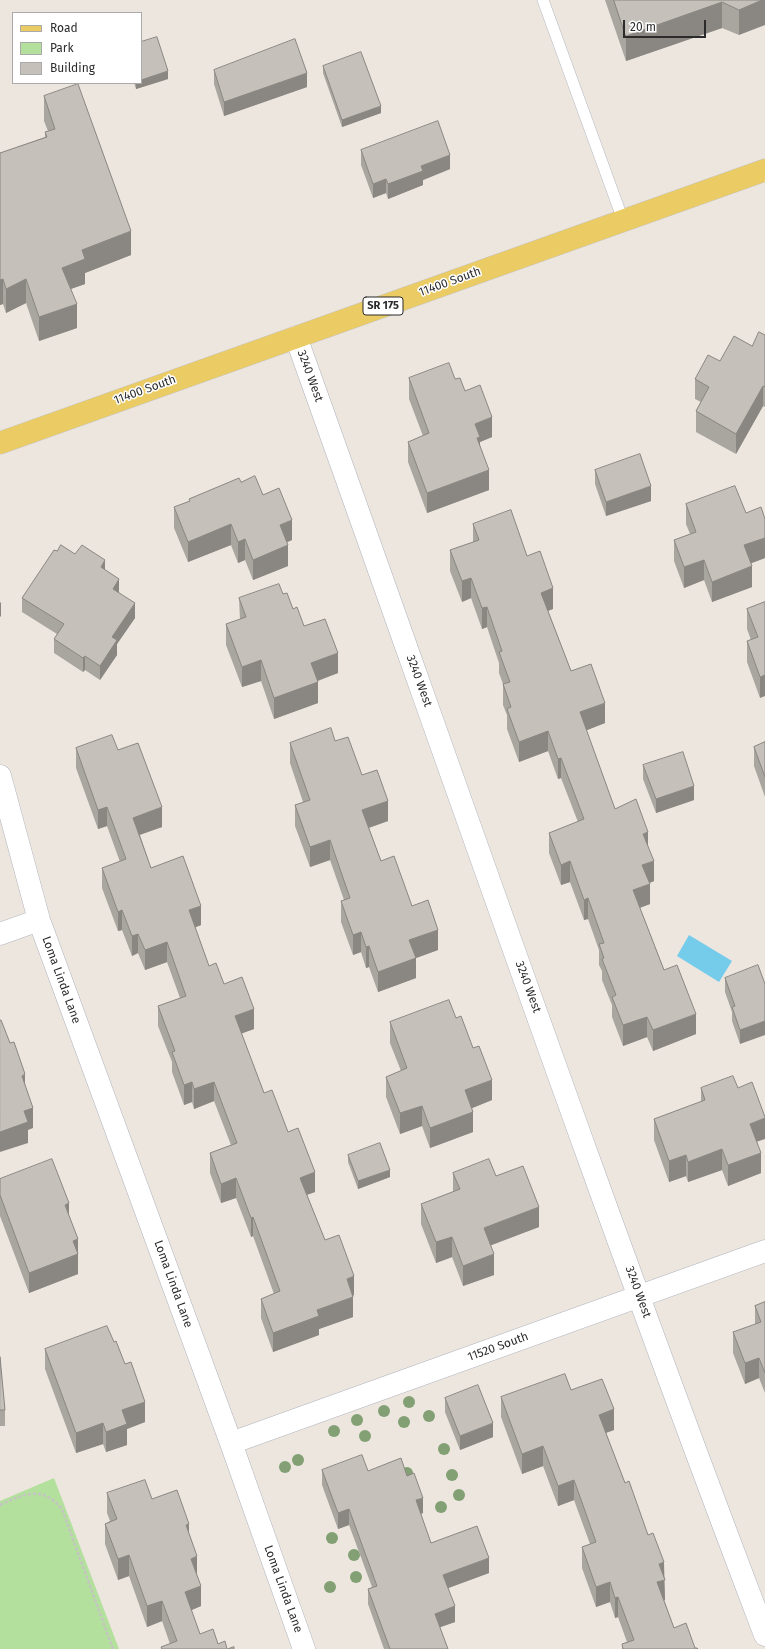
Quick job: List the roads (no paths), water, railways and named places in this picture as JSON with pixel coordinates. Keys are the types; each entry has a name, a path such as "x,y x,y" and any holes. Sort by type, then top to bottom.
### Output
{"main road":[{"name":"11400 South","path":"0,443 765,170"}],"street":[{"name":"3240 West","path":"296,337 639,1296 700,1464 765,1634"},
{"name":"Loma Linda Lane","path":"0,776 39,920 231,1443 304,1649"},
{"path":"0,934 39,920"},
{"name":"11520 South","path":"231,1443 765,1251"}],"lane":[{"path":"543,0 623,220"}],"water":[{"path":"689,935 732,961 719,982 677,956"}]}
